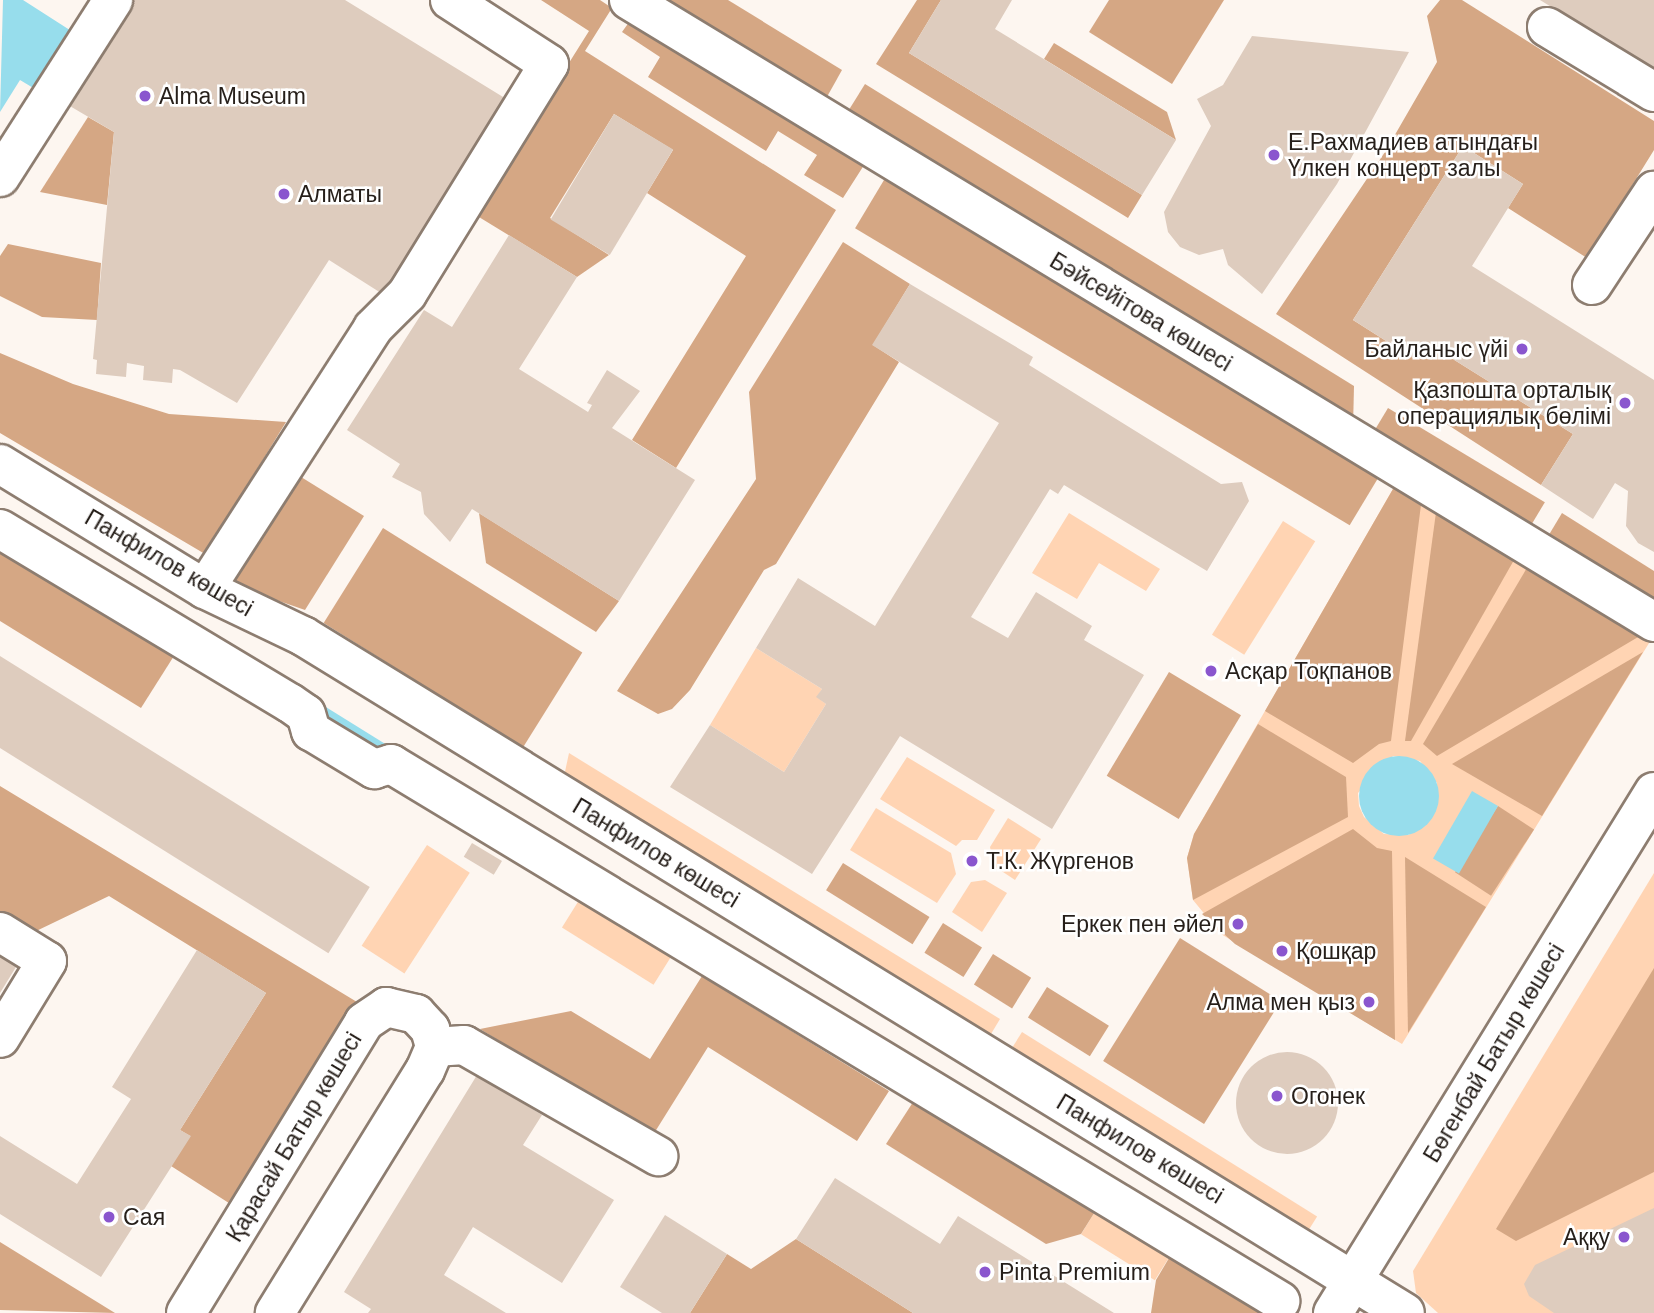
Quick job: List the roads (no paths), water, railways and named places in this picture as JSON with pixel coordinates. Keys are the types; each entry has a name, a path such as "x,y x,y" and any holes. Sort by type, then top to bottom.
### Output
{"street":[{"path":"0,177 113,0"},
{"path":"205,589 373,328 407,294 549,64 450,0"},
{"name":"Бәйсейітова көшесі","path":"629,0 1654,622"},
{"path":"1547,27 1654,92"},
{"path":"1592,285 1654,191"},
{"name":"Панфилов көшесі","path":"0,464 205,589 303,636 1354,1280"},
{"path":"0,529 290,703 306,714 311,731 374,769 391,764 1280,1301"},
{"name":"Бөгенбай Батыр көшесі","path":"1333,1313 1654,792"},
{"path":"0,932 47,961 0,1038"},
{"name":"Қарасай Батыр көшесі","path":"186,1313 364,1022 386,1007 416,1014 430,1029 435,1047"},
{"path":"275,1313 425,1070 435,1047 464,1045 658,1156"},
{"path":"1354,1280 1405,1313"}],"water":[{"path":"3,0 23,0 76,34 40,92 20,80 0,112"},
{"path":"321,704 395,750 375,761 322,728"},
{"path":"1391,756 1407,756 1428,767 1439,788 1439,804 1428,825 1407,836 1391,836 1377,830 1365,818 1359,804 1359,788 1365,774 1377,762"},
{"path":"1472,791 1498,806 1459,874 1433,859"}],"place":[{"name":"Alma Museum","path":"145,96"},
{"name":"Е.Рахмадиев атындағы Үлкен концерт залы","path":"1274,155"},
{"name":"Алматы","path":"284,194"},
{"name":"Байланыс үйі","path":"1522,349"},
{"name":"Қазпошта орталық операциялық бөлімі","path":"1625,403"},
{"name":"Асқар Тоқпанов","path":"1211,671"},
{"name":"Т.К. Жүргенов","path":"972,861"},
{"name":"Еркек пен әйел","path":"1238,924"},
{"name":"Қошқар","path":"1282,951"},
{"name":"Алма мен қыз","path":"1369,1002"},
{"name":"Огонек","path":"1277,1096"},
{"name":"Сая","path":"109,1217"},
{"name":"Аққу","path":"1624,1237"},
{"name":"Pinta Premium","path":"985,1272"}]}
